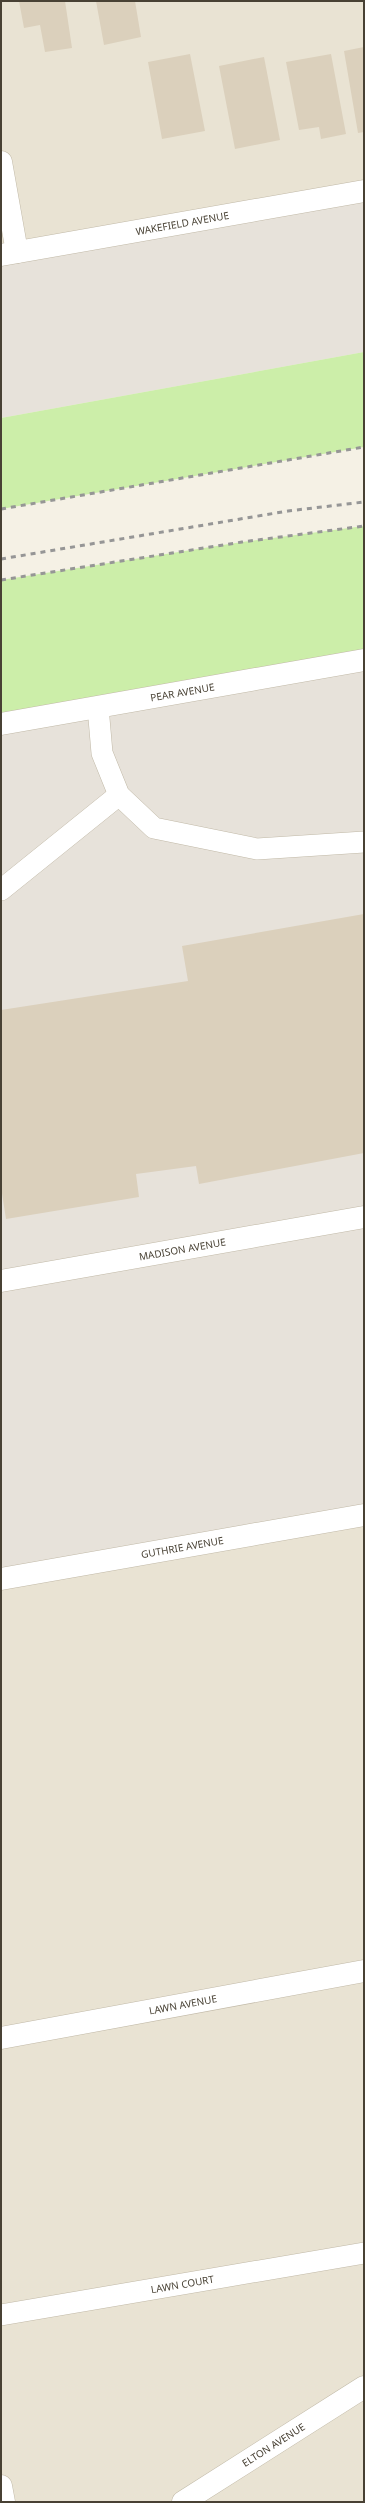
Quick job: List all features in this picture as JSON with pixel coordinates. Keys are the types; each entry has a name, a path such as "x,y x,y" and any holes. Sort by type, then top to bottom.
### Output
{"street":[{"path":"1,162 9,253"},
{"name":"WAKEFIELD AVENUE","path":"9,253 364,191"},
{"name":"PEAR AVENUE","path":"1,724 364,660"},
{"name":"MADISON AVENUE","path":"1,1281 364,1217"},
{"name":"GUTHRIE AVENUE","path":"1,1578 364,1514"},
{"name":"LAWN AVENUE","path":"1,2038 364,1971"},
{"name":"ELTON AVENUE","path":"183,2502 364,2387"},
{"path":"1,2486 4,2502"}],"lane":[{"path":"98,707 102,753 119,795 154,828 257,849 364,842"},
{"path":"1,890 119,795"},
{"name":"LAWN COURT","path":"1,2315 364,2253"}],"shaded area":[{"path":"1,1 364,1 364,191 1,255"},
{"path":"364,191 364,352 1,418 1,255"},
{"path":"364,660 364,1515 1,1579 1,724"},
{"path":"364,1515 364,2502 1,2502 1,1579"}],"green space":[{"path":"364,352 364,447 1,509 1,418"},
{"path":"364,526 364,660 1,724 1,580 242,542"}],"building":[{"path":"19,1 65,1 72,48 45,52 40,25 24,28"},
{"path":"96,1 135,1 141,37 104,45"},
{"path":"364,47 364,132 358,133 344,51"},
{"path":"190,54 205,131 162,139 148,62"},
{"path":"331,54 346,134 321,139 319,127 299,130 286,62"},
{"path":"264,57 280,140 235,149 219,66"},
{"path":"364,914 364,1153 199,1184 196,1166 136,1174 139,1197 6,1219 1,1187 1,1010 188,981 182,946"}],"railway":[{"path":"1,509 364,447"},
{"path":"1,559 288,511 364,502"},
{"path":"1,580 242,542 364,526"}]}
